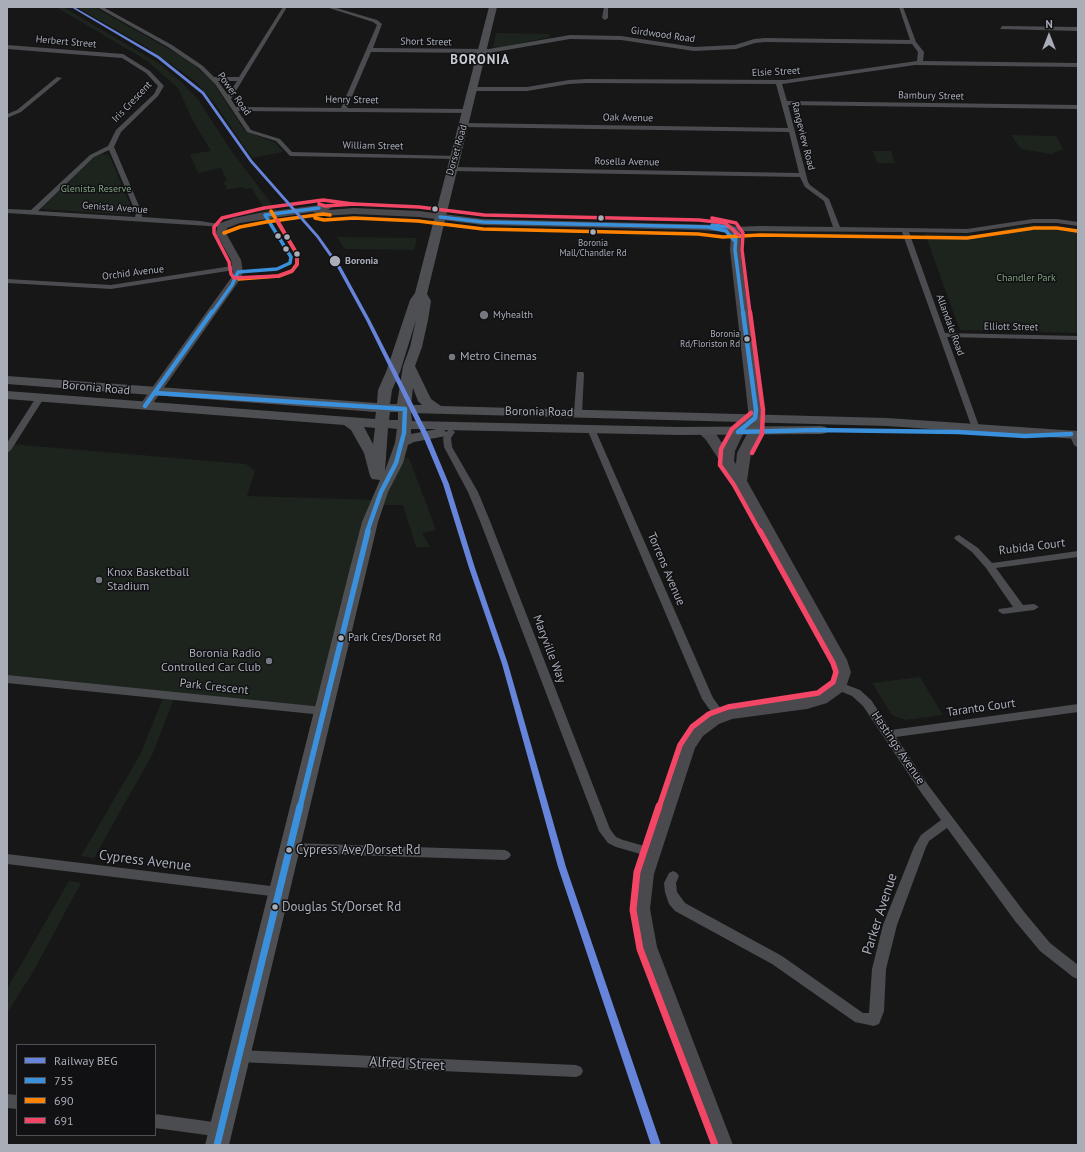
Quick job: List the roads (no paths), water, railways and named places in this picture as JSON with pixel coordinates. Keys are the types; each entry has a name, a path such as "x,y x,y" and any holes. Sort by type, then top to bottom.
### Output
{"main road":[{"name":"Dorset Road","path":"219,1138 379,484 385,390 393,372 416,300 421,294 452,169 465,125 493,7"},
{"path":"146,406 236,278 238,267 236,260 221,233 222,226 238,220 278,213 318,210 324,213 331,210 440,217 483,222 698,227 730,232 751,369 755,425 744,453 740,481"},
{"name":"Dorset Road","path":"379,484 391,475 402,443 405,425 409,366 421,332 425,301 421,294"},
{"path":"409,366 425,401 439,410"},
{"name":"Boronia Road","path":"7,380 302,404 405,409 678,416 755,425 817,430 958,432 1075,437"},
{"path":"302,404 358,401 378,396 385,390"},
{"name":"Boronia Road","path":"7,395 348,422 405,425 738,432 755,425 975,426 1075,437"},
{"path":"540,428 570,421 578,413 595,421 644,431"},
{"path":"678,416 679,431"},
{"path":"348,422 354,424 360,432 371,453 379,484"},
{"name":"Boronia Road","path":"402,443 408,439 451,432 512,428"},
{"path":"704,431 711,437 740,481 840,660 843,672 838,686 827,696 815,701 721,716 706,724 694,735 687,747 649,857 640,900 643,932 722,1145"},
{"path":"727,463 728,451 738,432"}],"street":[{"name":"Power Road","path":"100,7 180,52 214,79 249,131 278,140 290,154"},
{"path":"228,99 285,7"},
{"path":"328,7 380,23 344,109"},
{"path":"605,18 606,7"},
{"path":"901,7 913,42 921,52 920,63"},
{"path":"1002,28 1078,29"},
{"name":"Girdwood Road","path":"483,51 570,37 620,38 694,49 736,47 754,41 765,40 913,42"},
{"name":"Herbert Street","path":"7,47 123,56"},
{"name":"Short Street","path":"369,50 483,51"},
{"name":"Iris Crescent","path":"111,147 118,131 156,95 161,86 148,72 123,56"},
{"name":"Elsie Street","path":"473,89 527,89 587,80 779,83 920,63 1078,65"},
{"path":"7,121 9,118 7,116 19,111 59,78"},
{"path":"214,79 240,79"},
{"name":"Rangeview Road","path":"779,83 802,175 807,186 827,200 836,229"},
{"name":"Bambury Street","path":"784,102 1078,107"},
{"name":"Henry Street","path":"235,109 468,111"},
{"name":"Oak Avenue","path":"465,125 791,130"},
{"path":"32,213 92,156 111,147 139,213 138,219"},
{"name":"William Street","path":"290,154 456,158"},
{"name":"Rosella Avenue","path":"452,169 802,175"},
{"name":"Genista Avenue","path":"7,211 222,226"},
{"path":"730,232 760,228 905,231 979,230 1033,221 1078,224"},
{"name":"Allandale Road","path":"905,231 975,426"},
{"name":"Orchid Avenue","path":"7,281 111,287 238,267"},
{"name":"Elliott Street","path":"943,336 1078,338"},
{"path":"578,413 580,374"},
{"path":"7,450 40,398"},
{"name":"Torrens Avenue","path":"591,429 708,699 721,716"},
{"name":"Maryville Way","path":"451,432 447,438 448,447 473,492 486,521 605,830 612,840 649,857"},
{"name":"Rubida Court","path":"959,538 976,550 990,566 1020,609"},
{"name":"Rubida Court","path":"990,566 1078,554"},
{"path":"1004,611 1034,608"},
{"name":"Park Crescent","path":"7,679 323,711"},
{"name":"Hastings Avenue","path":"838,686 856,693 867,703 917,778 949,820"},
{"name":"Taranto Court","path":"888,734 1078,708"},
{"path":"949,820 1036,937 1055,956 1078,973"},
{"name":"Parker Avenue","path":"673,876 670,883 671,892 674,900 680,906 777,960 860,1018 874,1020 877,1011 879,969 890,925 920,847 925,838 949,820"},
{"path":"290,848 504,855"},
{"name":"Cypress Avenue","path":"7,859 279,892"},
{"name":"Alfred Street","path":"239,1056 576,1071"},
{"path":"156,1121 219,1138"}],"rail line":[{"name":"BEG","path":"72,7 158,57 203,93 251,161 318,237 339,267 368,320 426,436 446,484 472,568 505,664 562,867 656,1145"}],"place":[{"name":"Boronia Mall/Chandler Rd","path":"593,232"},
{"name":"Boronia","path":"335,261"},
{"name":"Myhealth","path":"484,315"},
{"name":"Boronia Rd/Floriston Rd","path":"747,339"},
{"name":"Metro Cinemas","path":"452,357"},
{"name":"Knox Basketball Stadium","path":"99,580"},
{"name":"Park Cres/Dorset Rd","path":"341,638"},
{"name":"Boronia Radio Controlled Car Club","path":"269,661"},
{"name":"Cypress Ave/Dorset Rd","path":"289,850"},
{"name":"Douglas St/Dorset Rd","path":"275,907"}],"district":[{"name":"BORONIA","path":"480,60"}],"park label":[{"name":"Glenista Reserve","path":"96,189"},
{"name":"Chandler Park","path":"1026,278"}]}
